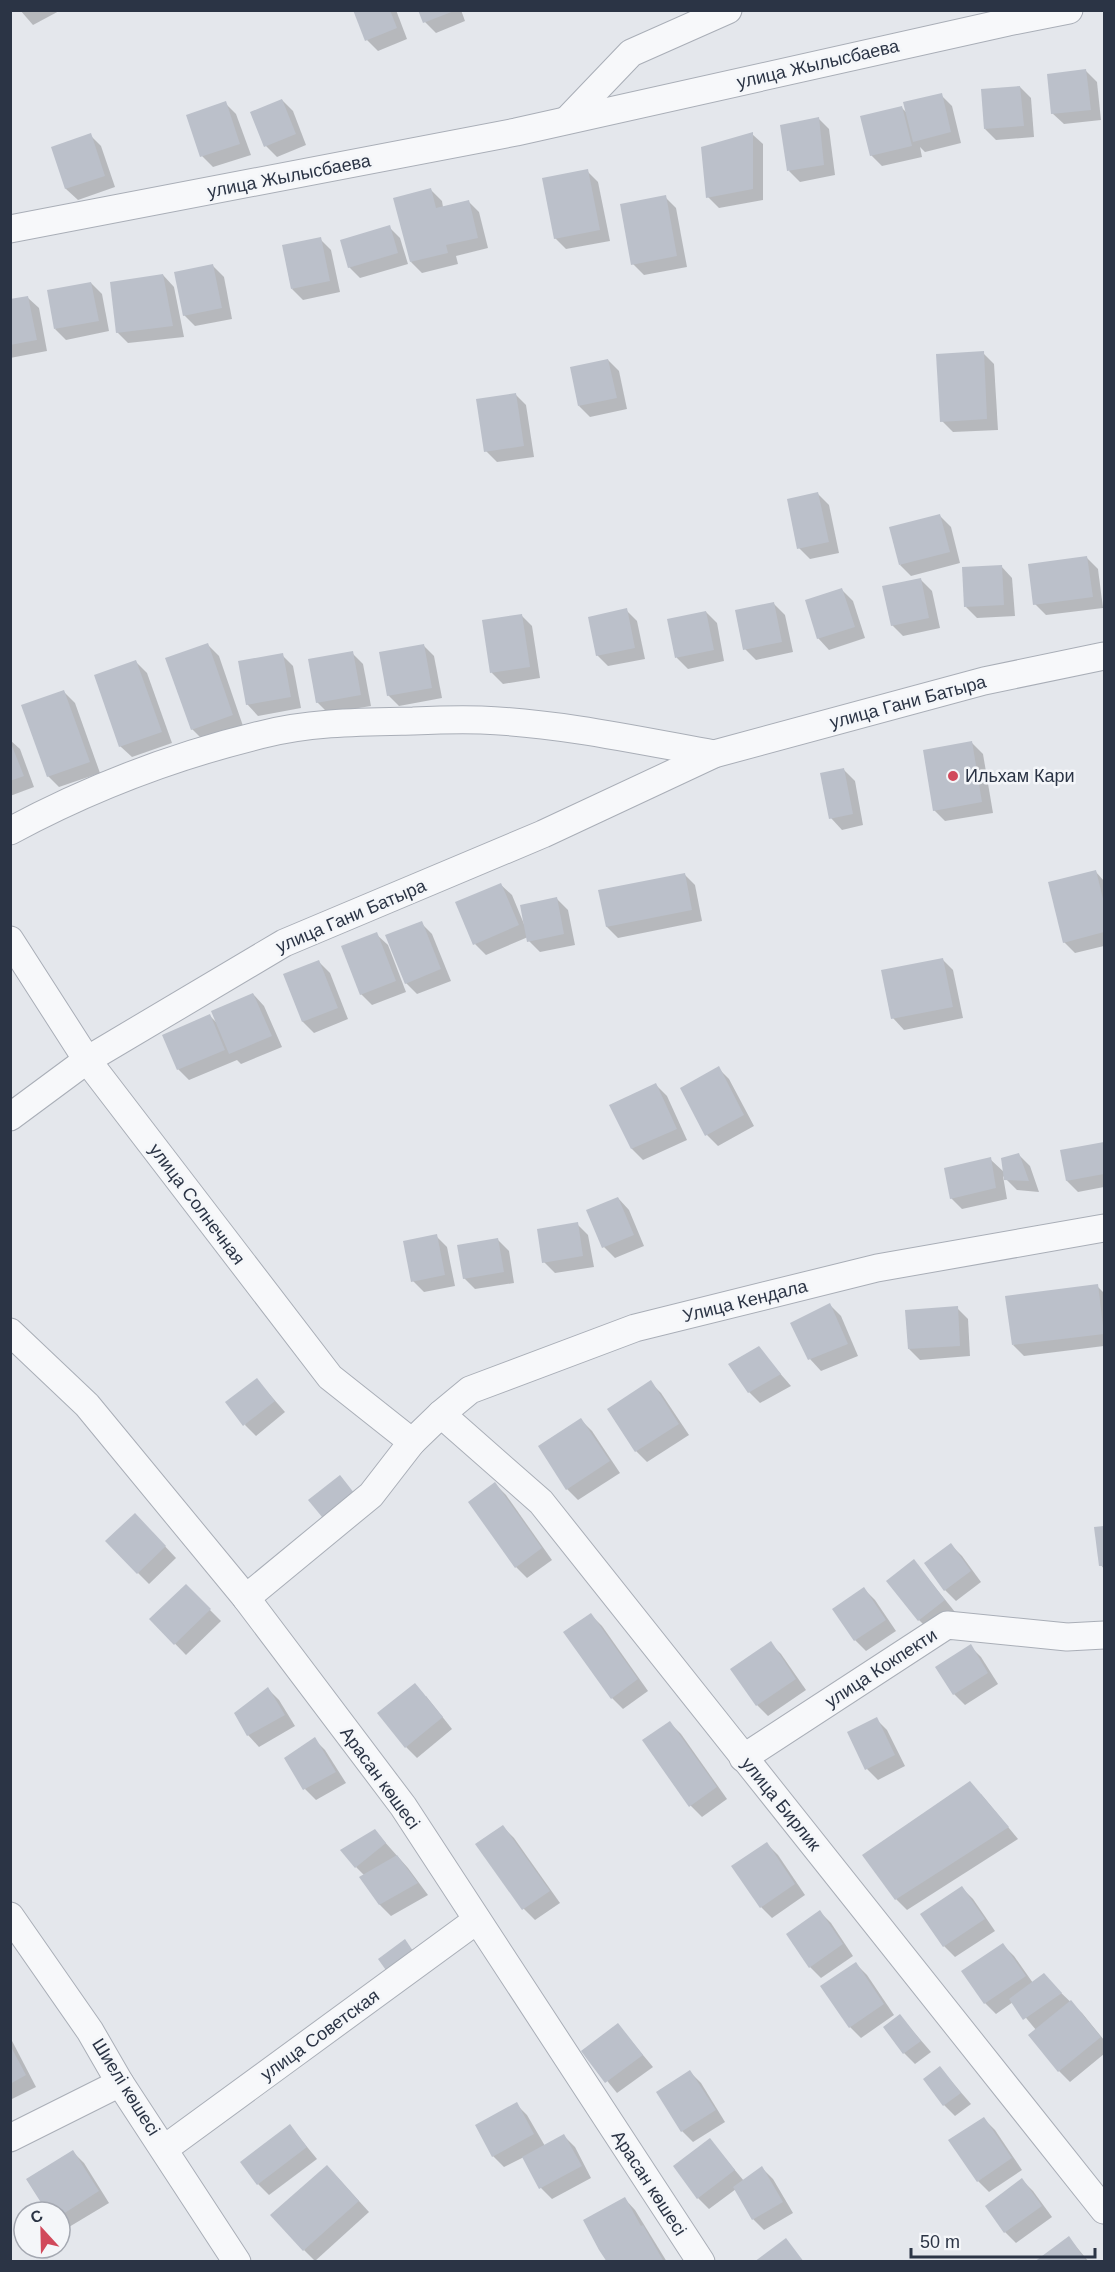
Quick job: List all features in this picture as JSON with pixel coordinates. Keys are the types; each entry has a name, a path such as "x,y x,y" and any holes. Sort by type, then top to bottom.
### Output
{"street":[{"path":"567,120 632,53 728,10"},
{"name":"улица Жылысбаева","path":"10,229 516,132 1069,10"},
{"name":"улица Гани Батыра","path":"10,1117 87,1060 284,943 543,834 714,754 984,681 1104,656"},
{"name":"улица Гани Батыра","path":"10,831 50,810 120,780 192,755 261,734 321,725 480,720 564,727 714,754"},
{"name":"улица Солнечная","path":"10,940 87,1060 330,1377 412,1442"},
{"name":"Улица Кендала","path":"246,1598 371,1495 412,1442 470,1390 636,1328 876,1268 1104,1228"},
{"name":"Арасан көшесі","path":"10,1332 87,1404 246,1598 403,1806 701,2262"},
{"name":"улица Бирлик","path":"441,1414 541,1502 1104,2210"},
{"name":"улица Кокпекти","path":"743,1758 947,1625 1067,1637 1104,1635"},
{"name":"Шиелі көшесі","path":"10,1916 90,2031 120,2083 237,2262"},
{"name":"улица Советская","path":"164,2149 477,1920"},
{"path":"10,2138 120,2083"}],"building":[{"path":"353,10 390,10 397,28 365,41"},
{"path":"418,10 454,10 454,11 423,23"},
{"path":"1086,69 1091,110 1051,114 1047,74"},
{"path":"1020,86 1024,126 984,129 981,89"},
{"path":"942,93 951,132 913,142 903,102"},
{"path":"282,99 296,134 264,147 250,112"},
{"path":"226,101 240,144 200,157 186,115"},
{"path":"902,106 912,146 870,156 860,116"},
{"path":"819,117 824,165 787,171 780,125"},
{"path":"753,132 753,189 706,198 701,147"},
{"path":"91,133 105,176 65,189 51,147"},
{"path":"588,169 600,230 554,239 542,178"},
{"path":"431,188 436,208 469,200 478,238 446,245 448,253 410,262 393,198"},
{"path":"666,195 677,256 631,265 620,204"},
{"path":"390,225 398,253 348,268 340,240"},
{"path":"321,237 330,281 291,289 282,245"},
{"path":"213,264 222,308 183,316 174,272"},
{"path":"163,274 173,326 116,333 110,282"},
{"path":"91,282 99,321 54,329 47,290"},
{"path":"28,296 37,340 10,345 10,299"},
{"path":"984,351 987,419 940,422 936,354"},
{"path":"608,359 617,398 578,406 570,367"},
{"path":"516,393 524,446 484,452 476,399"},
{"path":"818,492 829,542 797,549 787,499"},
{"path":"940,514 950,552 899,565 889,527"},
{"path":"1087,556 1093,597 1033,605 1028,564"},
{"path":"1002,565 1004,605 964,607 962,567"},
{"path":"921,578 929,618 891,626 882,586"},
{"path":"842,588 855,627 817,639 805,600"},
{"path":"774,602 782,642 743,650 735,610"},
{"path":"627,608 635,648 596,656 588,617"},
{"path":"706,611 714,650 675,658 667,619"},
{"path":"522,614 530,667 490,673 482,620"},
{"path":"208,643 233,715 191,730 165,658"},
{"path":"424,644 432,688 387,696 379,652"},
{"path":"353,651 361,695 316,703 308,659"},
{"path":"283,653 291,697 246,705 238,661"},
{"path":"136,660 162,732 119,747 94,675"},
{"path":"64,690 90,762 47,777 21,705"},
{"path":"10,741 24,776 10,781"},
{"name":"Ильхам Кари","path":"972,741 982,802 933,811 923,750"},
{"path":"844,768 853,814 829,819 820,773"},
{"path":"1096,870 1104,903 1104,932 1063,943 1048,882"},
{"path":"685,873 692,910 606,927 598,890"},
{"path":"501,883 519,925 473,945 455,902"},
{"path":"557,897 564,934 527,942 520,905"},
{"path":"422,921 441,969 405,984 385,935"},
{"path":"377,932 396,981 360,995 341,946"},
{"path":"943,958 953,1007 891,1019 881,970"},
{"path":"319,960 338,1008 302,1022 283,974"},
{"path":"253,993 272,1036 229,1054 211,1011"},
{"path":"210,1014 225,1050 177,1070 162,1035"},
{"path":"719,1066 744,1115 705,1136 680,1088"},
{"path":"656,1083 677,1129 631,1149 609,1105"},
{"path":"1104,1142 1104,1174 1066,1181 1060,1150"},
{"path":"1019,1153 1029,1181 1004,1180 1001,1158"},
{"path":"991,1157 996,1188 950,1199 944,1168"},
{"path":"618,1197 634,1235 602,1248 586,1210"},
{"path":"578,1222 583,1256 542,1263 537,1229"},
{"path":"437,1234 445,1275 411,1282 403,1241"},
{"path":"498,1238 504,1272 463,1279 457,1245"},
{"path":"1098,1284 1104,1334 1012,1345 1005,1296"},
{"path":"830,1303 848,1344 808,1360 790,1323"},
{"path":"958,1306 960,1346 908,1349 905,1310"},
{"path":"759,1346 781,1374 748,1393 728,1364"},
{"path":"257,1378 275,1401 243,1426 225,1402"},
{"path":"651,1380 679,1424 635,1452 607,1409"},
{"path":"581,1418 610,1461 566,1490 538,1446"},
{"path":"340,1475 358,1498 327,1523 308,1500"},
{"path":"495,1482 542,1548 515,1568 468,1502"},
{"path":"135,1513 166,1546 137,1574 105,1541"},
{"path":"1104,1526 1104,1566 1099,1566 1094,1527"},
{"path":"951,1543 971,1571 944,1591 924,1563"},
{"path":"914,1559 945,1600 918,1621 886,1581"},
{"path":"186,1584 211,1609 174,1645 149,1619"},
{"path":"864,1587 886,1620 854,1641 832,1609"},
{"path":"591,1613 638,1679 611,1699 563,1632"},
{"path":"771,1641 796,1679 756,1706 730,1669"},
{"path":"971,1644 988,1673 953,1695 935,1667"},
{"path":"415,1683 443,1717 405,1748 377,1713"},
{"path":"268,1687 285,1715 247,1736 234,1713"},
{"path":"877,1717 895,1755 865,1770 847,1732"},
{"path":"670,1721 717,1787 689,1807 642,1740"},
{"path":"315,1737 336,1772 303,1790 284,1758"},
{"path":"970,1781 1009,1827 895,1900 862,1855"},
{"path":"503,1825 550,1891 522,1910 475,1844"},
{"path":"375,1829 386,1843 355,1868 340,1850"},
{"path":"767,1842 795,1884 760,1908 731,1866"},
{"path":"397,1855 418,1883 379,1905 359,1877"},
{"path":"962,1886 985,1919 943,1947 920,1914"},
{"path":"820,1910 843,1944 809,1968 786,1934"},
{"path":"405,1939 415,1954 388,1973 378,1959"},
{"path":"1003,1943 1026,1976 984,2004 961,1971"},
{"path":"856,1962 884,2004 849,2028 820,1986"},
{"path":"1044,1973 1062,1993 1023,2020 1009,1999"},
{"path":"1071,2000 1101,2037 1058,2072 1028,2035"},
{"path":"900,2014 921,2041 903,2054 883,2027"},
{"path":"618,2023 643,2055 605,2083 581,2051"},
{"path":"10,2045 26,2075 10,2084"},
{"path":"940,2066 961,2093 943,2106 923,2079"},
{"path":"690,2070 716,2110 681,2132 656,2092"},
{"path":"517,2102 534,2134 492,2157 475,2125"},
{"path":"984,2117 1012,2158 977,2182 948,2140"},
{"path":"290,2124 307,2147 257,2185 240,2162"},
{"path":"564,2134 582,2166 539,2189 522,2157"},
{"path":"710,2138 735,2170 697,2199 673,2166"},
{"path":"73,2150 99,2191 72,2208 72,2200 39,2200 26,2179"},
{"path":"327,2165 359,2201 303,2251 270,2215"},
{"path":"762,2166 783,2202 752,2220 733,2187"},
{"path":"1022,2178 1042,2206 1004,2233 985,2206"},
{"path":"625,2197 664,2262 607,2262 599,2250 583,2220"},
{"path":"1069,2236 1087,2262 1034,2262"},
{"path":"786,2238 804,2262 754,2262"}],"place":[{"name":"Ильхам Кари","path":"953,776"}]}
